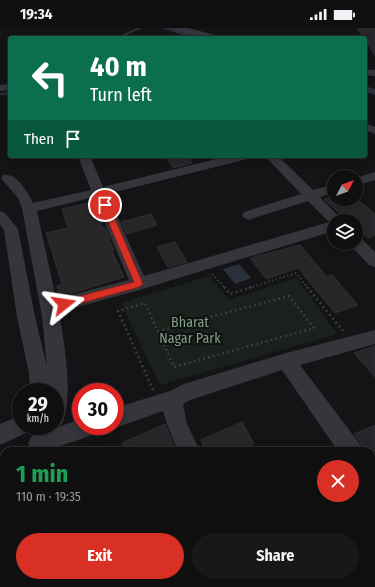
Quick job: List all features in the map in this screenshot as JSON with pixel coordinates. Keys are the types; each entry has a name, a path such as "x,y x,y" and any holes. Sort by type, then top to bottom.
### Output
{"street":[{"path":"176,29 207,36"},
{"path":"85,158 139,284"},
{"path":"29,208 235,158"},
{"path":"273,158 329,214"},
{"path":"363,180 375,176"},
{"path":"8,178 24,197 29,208 49,308 57,365 57,383"},
{"path":"249,215 327,190"},
{"path":"0,216 11,229 26,316 39,373 40,383"},
{"path":"49,308 139,284 327,228"},
{"path":"363,249 375,261"},
{"path":"124,414 168,394 184,393 286,361 375,337"},
{"path":"286,361 348,447"},
{"path":"168,394 173,414 187,447"},
{"path":"0,435 12,429"},
{"path":"40,447 72,434"},
{"path":"40,447 46,435"}],"path":[{"path":"209,271 230,294 296,273 352,343"},
{"path":"158,331 289,296 314,328 174,367 145,303 118,311 154,392 168,394"}],"green space":[{"name":"Bharat Nagar Park","path":"210,276 229,300 297,278 337,334 160,385 121,303"}],"shaded area":[{"path":"239,264 251,278 235,284 223,269"}],"building":[{"path":"357,28 375,28 375,56 367,42 367,36 362,36"},
{"path":"166,158 188,158 192,163 173,168"},
{"path":"93,202 103,228 105,227 110,238 109,239 114,250 112,251 124,277 59,297 57,286 62,284 46,233 68,228 62,209"},
{"path":"363,204 375,214 375,235 369,238 363,233 363,214 340,214 332,206 363,206"},
{"path":"151,214 157,225 127,234 121,222"},
{"path":"175,242 187,262 168,267 157,247"},
{"path":"300,245 327,277 332,275 358,305 335,313 298,268 266,279 250,258"},
{"path":"375,346 375,377 354,353"},
{"path":"242,422 254,444 247,447 204,447 201,440"},
{"path":"165,424 175,447 124,447 122,443"},
{"path":"375,425 375,447 362,447 354,434"}],"waterway":[{"path":"122,36 140,28"},
{"path":"166,28 192,36"},
{"path":"367,90 375,92"},
{"path":"0,94 8,93"}],"route":[{"path":"64,304 139,284 105,205"}]}
